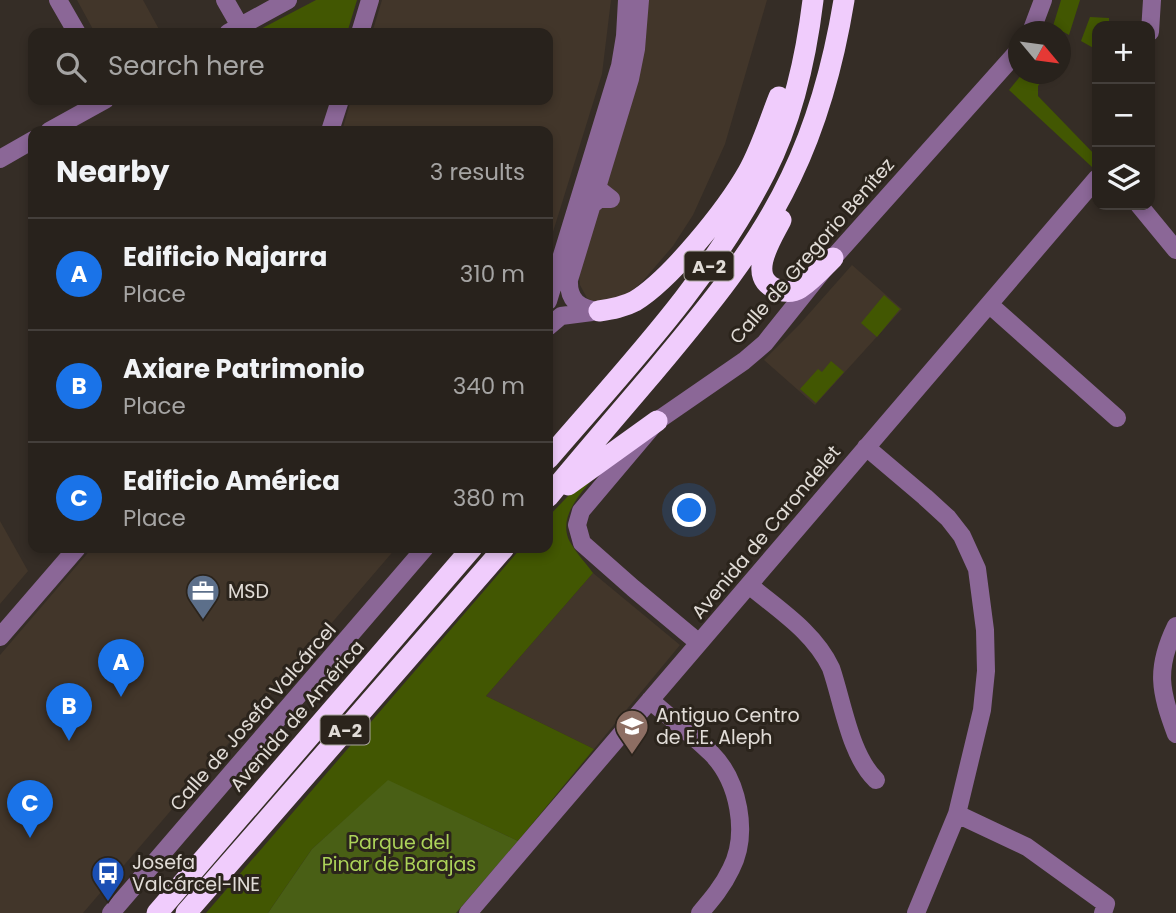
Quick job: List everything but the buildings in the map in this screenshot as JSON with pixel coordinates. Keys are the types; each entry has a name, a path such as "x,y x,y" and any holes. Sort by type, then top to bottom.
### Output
{"highway":[{"name":"A-2","path":"553,453 683,301 718,254 766,171 796,88 813,0"},
{"name":"A-2","path":"553,493 693,326 737,269 791,177 822,102 844,0"},
{"path":"599,311 626,306 646,293 703,235 728,204 750,169 783,85 808,36"},
{"path":"822,102 811,155 765,254 762,264 764,280 776,289 794,290 800,288 833,258"},
{"path":"553,495 657,421"},
{"name":"Avenida de América","path":"157,913 467,553"},
{"name":"A-2","path":"186,913 500,553"}],"street":[{"path":"58,0 74,28"},
{"path":"225,0 237,21 234,28"},
{"path":"237,28 288,0"},
{"path":"362,28 370,0"},
{"path":"627,0 633,22"},
{"path":"553,285 621,88 629,82 625,69 634,0"},
{"path":"599,311 576,303 569,286 570,273 594,197 620,66 640,0"},
{"path":"1035,21 1043,0"},
{"path":"1151,21 1152,0"},
{"name":"Calle de Gregorio Benítez","path":"699,643 582,543 578,530 581,511 657,421 754,353 833,258 1008,62"},
{"path":"58,126 96,105"},
{"path":"332,126 338,105"},
{"path":"0,159 28,143"},
{"name":"Avenida de Carondelet","path":"468,913 1092,184"},
{"path":"1143,210 1176,250"},
{"path":"990,304 1117,418"},
{"path":"553,323 561,316 599,311"},
{"path":"866,447 948,518 962,536 976,569 985,630 986,671 982,710 957,814 916,913"},
{"path":"0,637 73,553"},
{"name":"Calle de Josefa Valcárcel","path":"111,913 421,553"},
{"path":"749,585 802,629 825,654 838,688 857,755 876,780"},
{"path":"1176,626 1163,656 1160,676 1163,700 1176,734"},
{"path":"650,700 714,755 735,796 739,812 740,833 733,867 718,892 700,913"},
{"path":"957,814 1027,847 1105,904 1103,913"}],"shaded area":[{"path":"77,0 143,0 158,28 92,28"},
{"path":"382,0 611,0 602,74 553,232 553,126 343,126 350,105 553,105 553,28 374,28"},
{"path":"646,0 767,0 725,144 693,215 673,246 642,282 623,298 596,303 587,298 580,285 579,274"},
{"path":"852,265 902,309 815,405 764,360"},
{"path":"0,521 28,571 0,604"},
{"path":"88,553 392,553 83,913 0,913 0,655"},
{"path":"593,573 680,645 594,749 486,696"}],"green space":[{"path":"316,0 357,0 349,28 263,28"},
{"path":"1061,0 1080,0 1071,29 1071,21 1055,21"},
{"path":"1090,17 1109,18 1109,21 1092,21 1092,47 1081,41"},
{"path":"1014,84 1039,84 1038,96 1092,152 1092,167 1009,90"},
{"path":"884,295 900,309 877,337 861,323"},
{"path":"831,361 844,372 816,403 800,389 818,369 822,372"},
{"path":"604,466 575,501 567,521 566,532 570,542 593,573 486,696 594,749 518,841 388,781 312,849 268,913 206,913 517,553 553,553 553,512"},
{"name":"Parque del Pinar de Barajas","path":"388,780 518,841 456,913 268,913 312,849"}],"place":[{"name":"MSD","path":"203,621"},
{"name":"Edificio Najarra","path":"121,697"},
{"name":"Axiare Patrimonio","path":"69,741"},
{"name":"Antiguo Centro de E.E. Aleph","path":"632,756"},
{"name":"Edificio América","path":"30,838"},
{"name":"Josefa Valcárcel-INE","path":"108,903"}]}
